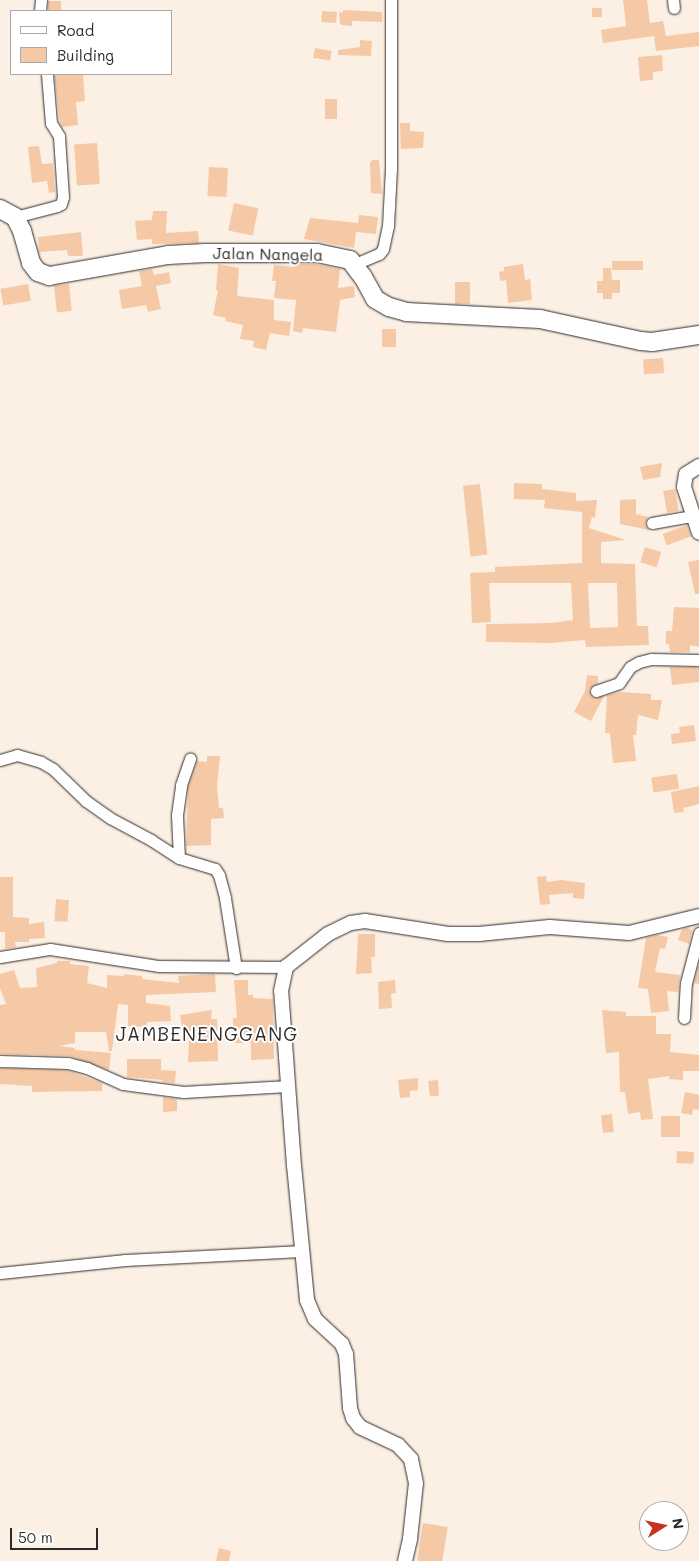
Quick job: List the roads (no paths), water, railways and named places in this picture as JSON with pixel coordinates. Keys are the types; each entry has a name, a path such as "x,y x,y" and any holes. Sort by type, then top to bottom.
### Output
{"main road":[{"name":"Jalan Nangela","path":"8,213 22,231 31,263 38,272 49,276 153,258 205,253 317,253 345,258 355,264"},
{"path":"355,264 375,299 389,307 406,312 540,319 652,342 699,335"}],"street":[{"path":"355,264 379,254 383,249 388,226 391,169 392,0"},
{"path":"8,213 57,206 61,204 63,197 59,136 51,123 47,75"},
{"path":"699,466 689,471 685,480 686,497 699,533"},
{"path":"652,523 692,516"},
{"path":"596,691 619,683 630,667 639,662 651,659 699,660"},
{"path":"0,760 17,755 42,762 53,769 86,801 179,858 207,865 218,872 225,898 236,968"},
{"path":"179,858 177,815 181,785 190,760"},
{"path":"0,958 50,949 158,966 286,967 328,934 351,923 365,921 448,934 479,934 550,927 629,933 699,916"},
{"path":"684,1018 686,984 699,933"},
{"path":"286,967 281,991 302,1251 309,1307 315,1319 342,1344 346,1354 350,1408 353,1418 360,1427 398,1446 410,1459 416,1483 410,1538 405,1561"},
{"path":"0,1061 68,1063 87,1068 123,1084 183,1092 288,1086"},
{"path":"0,1273 125,1260 302,1251"}],"district":[{"name":"JAMBENENGGANG","path":"207,1034"}]}
